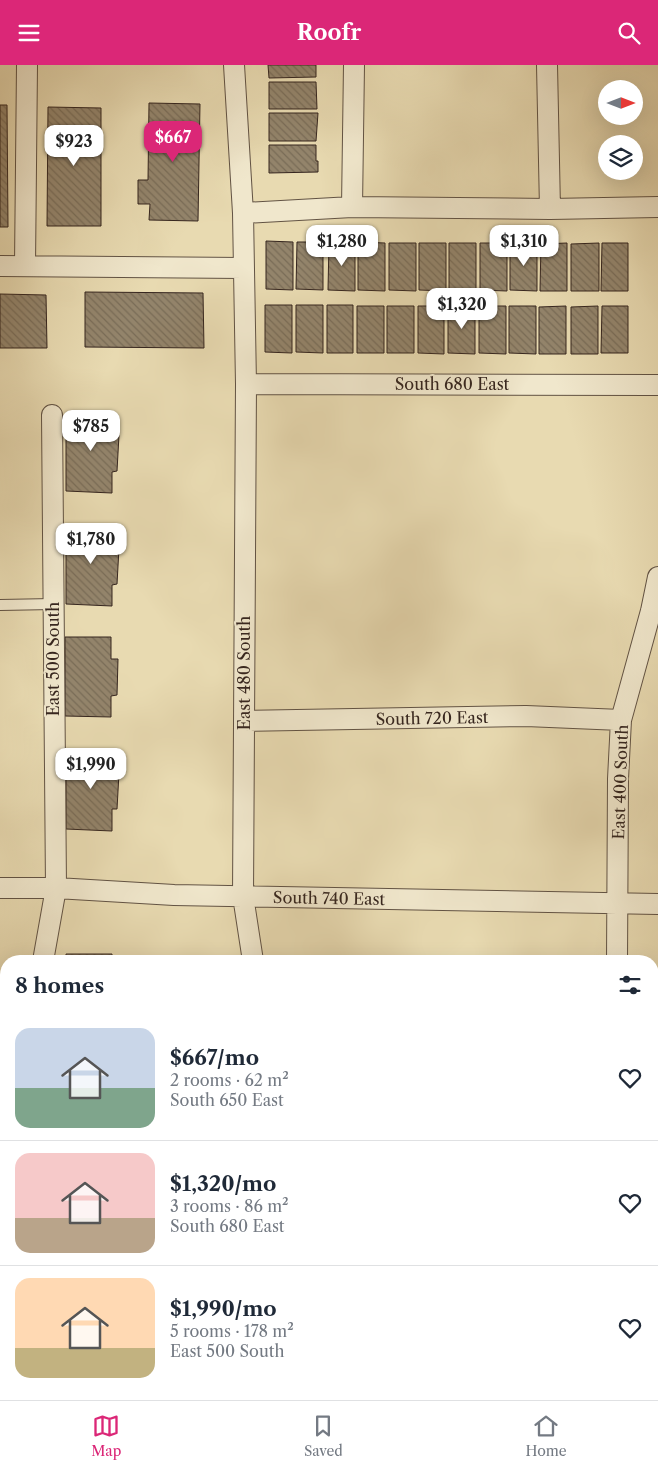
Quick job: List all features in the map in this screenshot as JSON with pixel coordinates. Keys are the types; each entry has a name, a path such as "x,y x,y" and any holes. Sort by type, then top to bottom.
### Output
{"street":[{"path":"25,266 27,65"},
{"name":"East 480 South","path":"234,65 243,213 246,384 243,896 252,955"},
{"path":"352,207 354,65"},
{"path":"547,65 550,209"},
{"path":"243,213 352,207 550,209 658,207"},
{"path":"0,266 244,268"},
{"name":"South 680 East","path":"246,384 658,385"},
{"name":"East 500 South","path":"44,955 56,888 52,415"},
{"name":"East 400 South","path":"617,955 618,779 621,720 651,611 658,577"},
{"name":"South 720 East","path":"244,721 526,716 621,720"},
{"name":"South 740 East","path":"0,888 56,888 174,895 658,904"}],"lane":[{"path":"0,605 53,604"}],"building":[{"path":"268,65 316,65 316,77 269,78"},
{"path":"269,82 316,82 317,109 269,109"},
{"path":"149,103 200,104 198,221 149,220 150,204 138,204 138,180 148,180"},
{"path":"0,105 7,105 8,227 0,227"},
{"path":"48,107 101,108 101,226 47,226"},
{"path":"269,113 318,113 316,141 269,141"},
{"path":"269,145 316,145 318,172 269,173"},
{"path":"266,241 293,242 293,290 266,289"},
{"path":"297,242 323,242 323,290 296,289"},
{"path":"358,242 385,243 385,291 358,290"},
{"path":"329,243 355,243 355,291 328,290"},
{"path":"389,243 416,243 416,291 389,290"},
{"path":"419,243 446,243 446,291 419,290"},
{"path":"449,243 476,243 476,291 449,290"},
{"path":"480,243 507,243 507,291 480,290"},
{"path":"510,243 537,243 537,291 510,290"},
{"path":"567,243 567,291 540,291 541,244"},
{"path":"599,243 599,291 571,291 571,244"},
{"path":"602,243 628,243 628,291 601,291"},
{"path":"85,292 203,293 204,348 85,347"},
{"path":"0,294 46,295 47,348 0,348"},
{"path":"265,305 292,305 292,353 265,352"},
{"path":"296,305 323,305 323,353 296,352"},
{"path":"327,305 353,305 353,353 327,353"},
{"path":"357,306 384,306 384,353 357,353"},
{"path":"387,306 414,306 414,353 387,353"},
{"path":"418,306 444,306 444,354 418,353"},
{"path":"448,306 475,306 475,354 448,353"},
{"path":"479,306 506,306 506,354 479,353"},
{"path":"509,306 536,306 536,354 509,353"},
{"path":"566,306 566,354 539,354 539,307"},
{"path":"598,306 598,354 571,354 571,307"},
{"path":"602,306 628,306 628,353 601,353"},
{"path":"66,413 112,413 112,435 119,435 117,471 112,472 112,493 66,491"},
{"path":"66,526 112,526 112,548 119,548 117,584 112,585 112,606 66,604"},
{"path":"65,637 111,637 111,659 118,659 117,695 111,696 111,717 65,716"},
{"path":"66,751 112,751 112,773 119,773 117,809 112,809 112,831 66,829"},
{"path":"66,954 112,954 112,955"}]}
